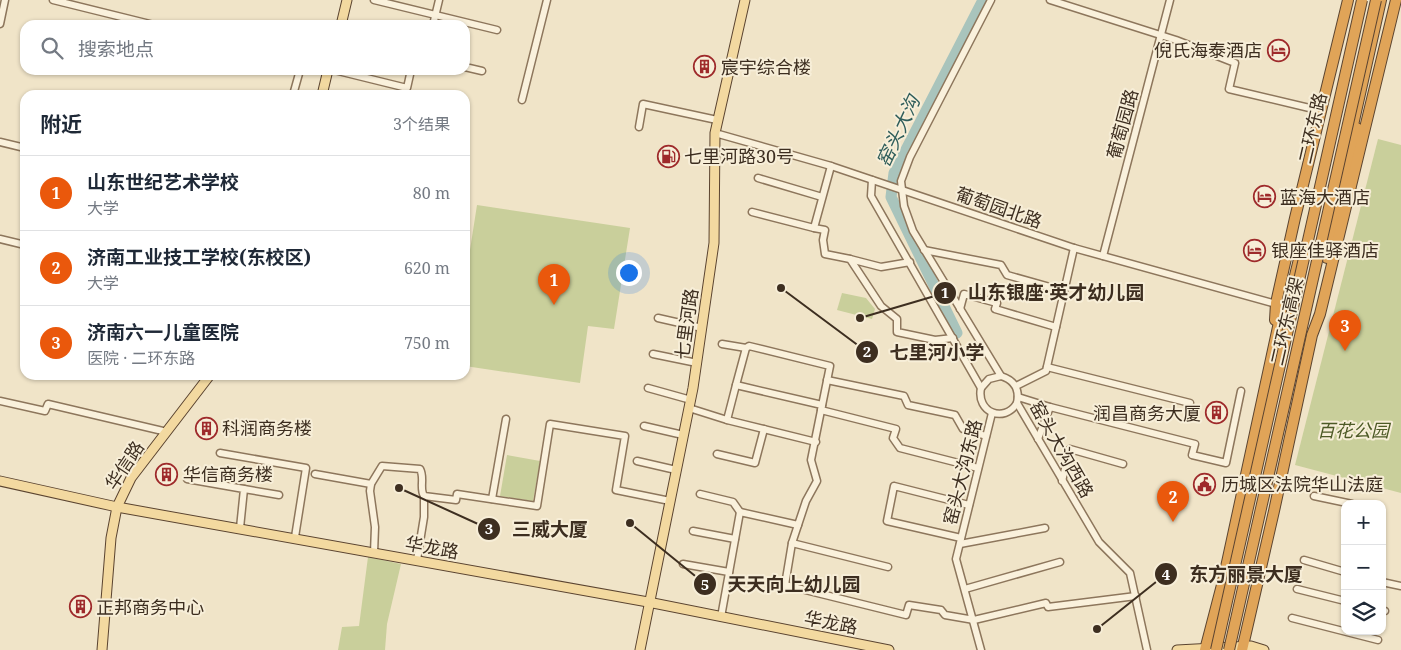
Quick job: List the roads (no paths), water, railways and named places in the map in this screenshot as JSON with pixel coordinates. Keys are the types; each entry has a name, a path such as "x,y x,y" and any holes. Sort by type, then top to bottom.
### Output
{"highway":[{"name":"二环东路","path":"1205,649 1223,581 1273,350 1278,308 1322,111 1350,0"},
{"path":"1278,308 1350,0"},
{"name":"二环东路","path":"1278,308 1289,300 1360,0"},
{"name":"二环东高架","path":"1216,650 1360,0"},
{"name":"二环东高架","path":"1229,650 1376,0"},
{"path":"1312,335 1308,322 1382,0"},
{"path":"1246,648 1328,251 1386,0"},
{"path":"1312,335 1320,314 1396,0"}],"main road":[{"path":"342,20 348,0"},
{"name":"七里河路","path":"640,650 648,602 697,363 714,243 715,133 745,0"},
{"path":"323,90 327,75"},
{"name":"华信路","path":"102,650 111,538 117,507 131,478 206,380"},
{"name":"华龙路","path":"0,481 117,507 295,537 648,602 889,650"},
{"path":"1177,650 1246,648 1264,650"}],"street":[{"path":"0,24 5,0"},
{"path":"53,0 134,20"},
{"path":"374,0 453,20"},
{"path":"434,20 439,0"},
{"path":"522,100 547,0"},
{"name":"窑头大沟西路","path":"991,0 910,157 901,181 904,206 913,231 1001,376 1007,378 1016,386 1018,400 1038,440 1099,542 1130,573 1147,650"},
{"path":"1050,0 1161,35 1236,63 1229,89 1322,111"},
{"name":"葡萄园路","path":"1103,256 1170,0"},
{"path":"470,24 497,30"},
{"path":"470,68 482,71"},
{"path":"294,90 299,75"},
{"path":"354,75 407,88 410,75"},
{"path":"639,127 643,104 717,120"},
{"name":"葡萄园北路","path":"715,133 830,166 1074,248 1278,308"},
{"path":"0,142 20,147"},
{"path":"814,228 830,166"},
{"path":"758,178 822,197"},
{"name":"窑头大沟东路","path":"872,180 871,196 981,388 980,394 983,405 992,413 956,559 981,650"},
{"path":"752,212 825,230 823,240 826,254 881,267 910,262"},
{"path":"0,239 20,244"},
{"path":"1016,386 1046,372 1074,248"},
{"path":"924,250 1001,265 1007,276 1064,290"},
{"path":"850,259 881,306 897,319 897,332 935,340 952,338"},
{"path":"960,309 964,294 997,303 996,309 1056,327"},
{"path":"658,318 702,328"},
{"path":"722,344 746,348 749,346 830,366 812,460 817,481 806,501 792,543 784,585 906,615 909,605 941,610 945,615 974,620 1046,603 1048,607 1136,596"},
{"path":"727,420 746,348"},
{"path":"653,354 697,363"},
{"path":"1047,367 1190,403"},
{"path":"981,388 989,379 1001,376"},
{"path":"827,380 904,396 908,405 955,415 963,429 986,436"},
{"path":"736,385 896,430 893,438 900,448 978,468"},
{"path":"648,388 727,420 816,442"},
{"path":"992,413 1004,414 1014,408 1018,400 1195,444 1192,455 1226,463 1241,391"},
{"path":"0,401 45,411 48,404 167,432"},
{"path":"1038,440 1050,407"},
{"path":"492,499 506,419"},
{"path":"424,496 456,500 457,494 537,506 550,424 625,436 616,490 670,501"},
{"path":"644,426 683,435"},
{"path":"717,454 756,463 764,429"},
{"path":"1062,480 1070,449 1123,464"},
{"path":"220,453 306,468 295,537"},
{"path":"637,461 676,470"},
{"path":"374,553 375,527 370,497 371,484 382,466 420,469 423,476 424,517 417,560"},
{"path":"315,474 371,484"},
{"path":"187,479 279,494"},
{"path":"969,505 894,486 887,521 961,541 1045,528"},
{"path":"240,528 244,489"},
{"path":"700,494 734,502 740,512 721,617"},
{"path":"1314,496 1341,502"},
{"path":"740,512 798,525"},
{"path":"693,531 735,539"},
{"path":"792,543 888,567"},
{"path":"1304,560 1341,571"},
{"path":"964,589 1060,562"},
{"path":"683,564 729,572"},
{"path":"1386,583 1401,586"},
{"path":"1297,589 1341,600"},
{"path":"1292,618 1378,640"}],"waterway":[{"name":"窑头大沟","path":"957,333 891,197 894,173 983,0"}],"place":[{"name":"倪氏海泰酒店","path":"1278,50"},
{"name":"宸宇综合楼","path":"705,67"},
{"name":"七里河路30号","path":"668,156"},
{"name":"蓝海大酒店","path":"1264,197"},
{"name":"银座佳驿酒店","path":"1255,250"},
{"name":"七里河小学","path":"781,288"},
{"name":"山东世纪艺术学校","path":"554,305"},
{"name":"山东银座·英才幼儿园","path":"860,318"},
{"name":"济南六一儿童医院","path":"1345,351"},
{"name":"润昌商务大厦","path":"1217,413"},
{"name":"科润商务楼","path":"206,428"},
{"name":"华信商务楼","path":"167,474"},
{"name":"历城区法院华山法庭","path":"1205,484"},
{"name":"三威大厦","path":"399,488"},
{"name":"济南工业技工学校(东校区)","path":"1173,522"},
{"name":"天天向上幼儿园","path":"630,523"},
{"name":"正邦商务中心","path":"80,607"},
{"name":"东方丽景大厦","path":"1097,629"}],"park label":[{"name":"百花公园","path":"1353,430"}]}
